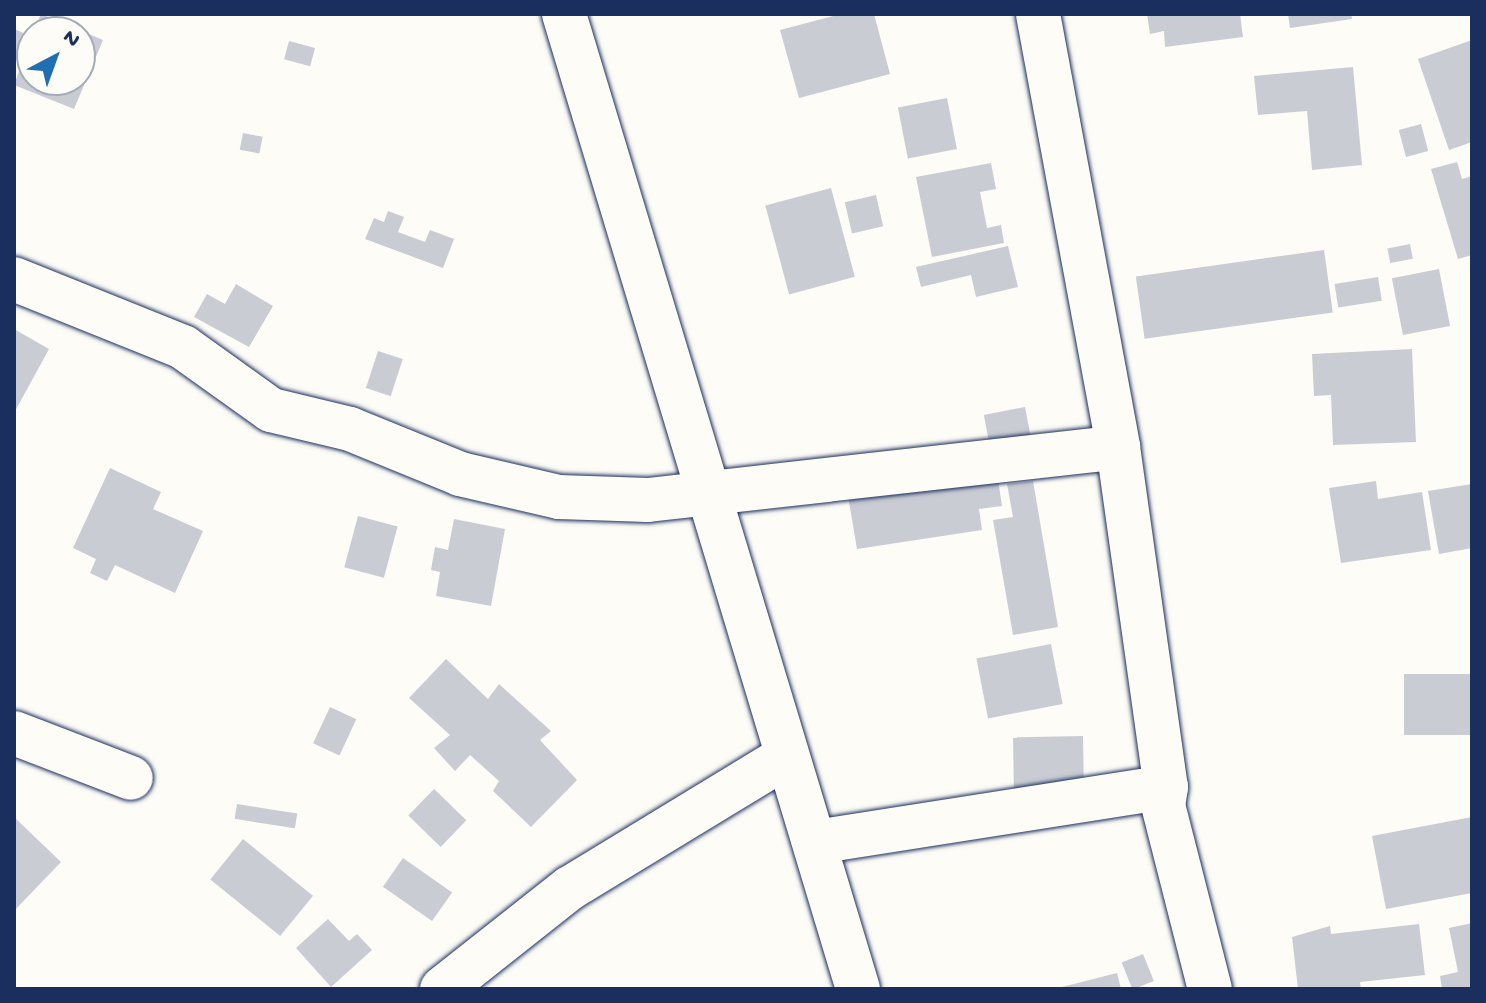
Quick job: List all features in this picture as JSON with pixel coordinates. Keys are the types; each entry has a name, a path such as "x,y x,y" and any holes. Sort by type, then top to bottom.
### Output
{"street":[{"path":"564,14 858,989"},
{"path":"1038,14 1118,447 1166,787 1163,805 1210,989"},
{"path":"14,279 183,347 271,410 350,429 460,474 600,502 708,494 1118,447"},
{"path":"14,733 131,778"},
{"path":"442,989 570,888 787,756"},
{"path":"815,842 1166,787"}],"building":[{"path":"841,14 874,14 890,74 799,98 780,30"},
{"path":"1147,14 1240,14 1243,37 1165,47 1164,31 1150,34"},
{"path":"1288,14 1351,14 1352,19 1290,28"},
{"path":"14,29 16,61 14,66"},
{"path":"96,37 103,40 96,57"},
{"path":"1472,40 1472,142 1449,150 1418,59"},
{"path":"289,41 315,48 310,66 284,59"},
{"path":"1353,67 1362,165 1312,170 1307,111 1258,115 1254,76"},
{"path":"42,96 79,96 74,109"},
{"path":"947,98 957,149 908,159 898,108"},
{"path":"1421,124 1428,151 1406,157 1399,130"},
{"path":"243,133 263,137 259,154 240,150"},
{"path":"1457,162 1462,179 1472,176 1472,255 1458,259 1431,169"},
{"path":"991,163 996,189 980,192 987,228 1001,225 1004,243 932,257 916,177"},
{"path":"831,188 855,277 789,294 765,206"},
{"path":"876,195 883,226 852,233 845,202"},
{"path":"388,211 404,217 398,232 425,242 430,230 454,239 443,268 365,239 374,218 384,222"},
{"path":"1410,244 1413,259 1390,263 1387,248"},
{"path":"1008,246 1018,287 976,297 971,275 921,287 916,267"},
{"path":"1324,250 1333,312 1145,339 1136,276"},
{"path":"1439,269 1450,326 1403,335 1392,278"},
{"path":"1378,277 1382,301 1338,308 1335,284"},
{"path":"236,284 273,306 249,347 194,317 207,294 225,304"},
{"path":"14,329 49,349 14,413"},
{"path":"1412,349 1416,442 1333,445 1331,395 1314,396 1312,354"},
{"path":"378,351 403,359 391,396 366,388"},
{"path":"1025,407 1031,439 990,447 984,415"},
{"path":"110,468 161,492 153,509 203,531 175,593 115,565 107,581 90,573 96,559 73,548"},
{"path":"997,473 1002,506 979,509 982,530 857,549 848,496"},
{"path":"1033,481 1058,627 1013,635 993,520 1013,517 1007,484"},
{"path":"1376,481 1378,499 1422,492 1431,550 1341,563 1329,488"},
{"path":"1472,484 1472,548 1439,554 1428,491"},
{"path":"358,516 398,527 384,578 344,567"},
{"path":"454,519 505,529 491,606 436,596 440,572 431,570 435,547 448,550"},
{"path":"1051,644 1063,704 988,718 976,659"},
{"path":"446,659 488,699 499,684 551,731 540,740 577,780 531,827 493,791 499,781 470,755 455,771 434,748 450,735 409,698"},
{"path":"1404,674 1472,674 1472,735 1404,735"},
{"path":"330,707 356,719 339,756 313,743"},
{"path":"1083,736 1084,789 1014,790 1013,737"},
{"path":"434,789 466,820 441,847 408,816"},
{"path":"237,804 297,814 295,828 235,819"},
{"path":"14,817 61,862 14,911"},
{"path":"1472,817 1472,893 1386,909 1372,836"},
{"path":"243,839 313,896 280,936 210,879"},
{"path":"403,858 452,892 432,921 383,887"},
{"path":"328,919 349,941 357,934 372,950 331,987 296,948"},
{"path":"1472,923 1472,989 1442,989 1440,976 1458,972 1449,928"},
{"path":"1419,924 1425,975 1360,982 1361,989 1298,989 1292,937 1330,926 1331,934"},
{"path":"1143,954 1154,981 1132,989 1122,963"},
{"path":"1117,973 1121,989 1058,989 1058,988"}]}
